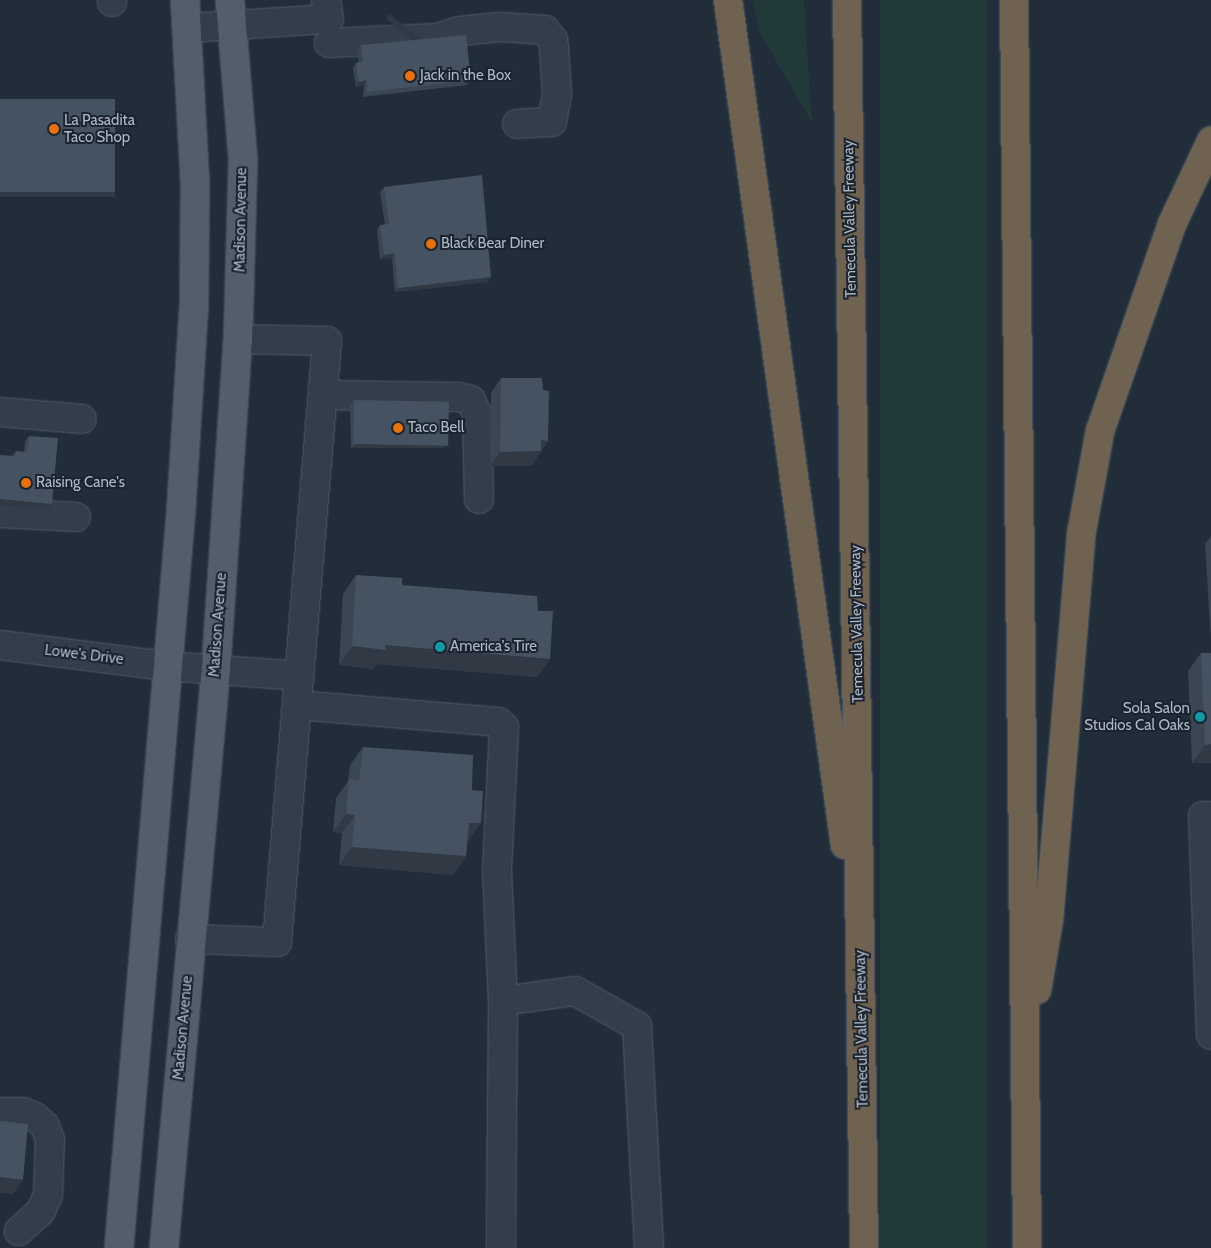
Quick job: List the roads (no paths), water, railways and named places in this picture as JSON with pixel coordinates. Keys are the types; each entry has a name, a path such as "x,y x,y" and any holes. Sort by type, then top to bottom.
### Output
{"highway":[{"path":"728,0 809,567 862,976"},
{"name":"Temecula Valley Freeway","path":"847,0 862,976 864,1248"},
{"path":"1014,0 1027,1248"},
{"path":"1025,1063 1049,918 1082,530 1100,431 1172,224 1211,141"}],"main road":[{"path":"119,1248 167,666 194,305 195,184 185,0"},
{"name":"Madison Avenue","path":"164,1248 190,939 216,668 238,339 243,159 232,13"}],"lane":[{"path":"188,28 232,13 329,20 326,0"},
{"path":"329,43 437,38 460,31 501,27 545,30 553,40 554,48 557,94 552,122 517,124"},
{"path":"190,939 277,942 323,395 327,341 238,339"},
{"path":"323,395 458,397 471,400 477,414 479,499"},
{"path":"0,412 82,428 0,429"},
{"path":"0,513 76,516"},
{"name":"Lowe's Drive","path":"0,645 167,666 216,668 300,676"},
{"path":"297,705 502,724 497,870 503,1001 501,1248"},
{"path":"1211,816 1203,816 1211,1035"},
{"path":"503,1001 575,991 637,1026 650,1248"},
{"path":"0,1112 23,1112 35,1117 45,1126 50,1140 48,1195 41,1212 19,1231"}],"place":[{"name":"Jack in the Box","path":"410,76"},
{"name":"La Pasadita Taco Shop","path":"54,129"},
{"name":"Black Bear Diner","path":"431,244"},
{"name":"Taco Bell","path":"398,428"},
{"name":"Raising Cane's","path":"26,483"},
{"name":"America's Tire","path":"440,647"},
{"name":"Sola Salon Studios Cal Oaks","path":"1200,717"}]}
